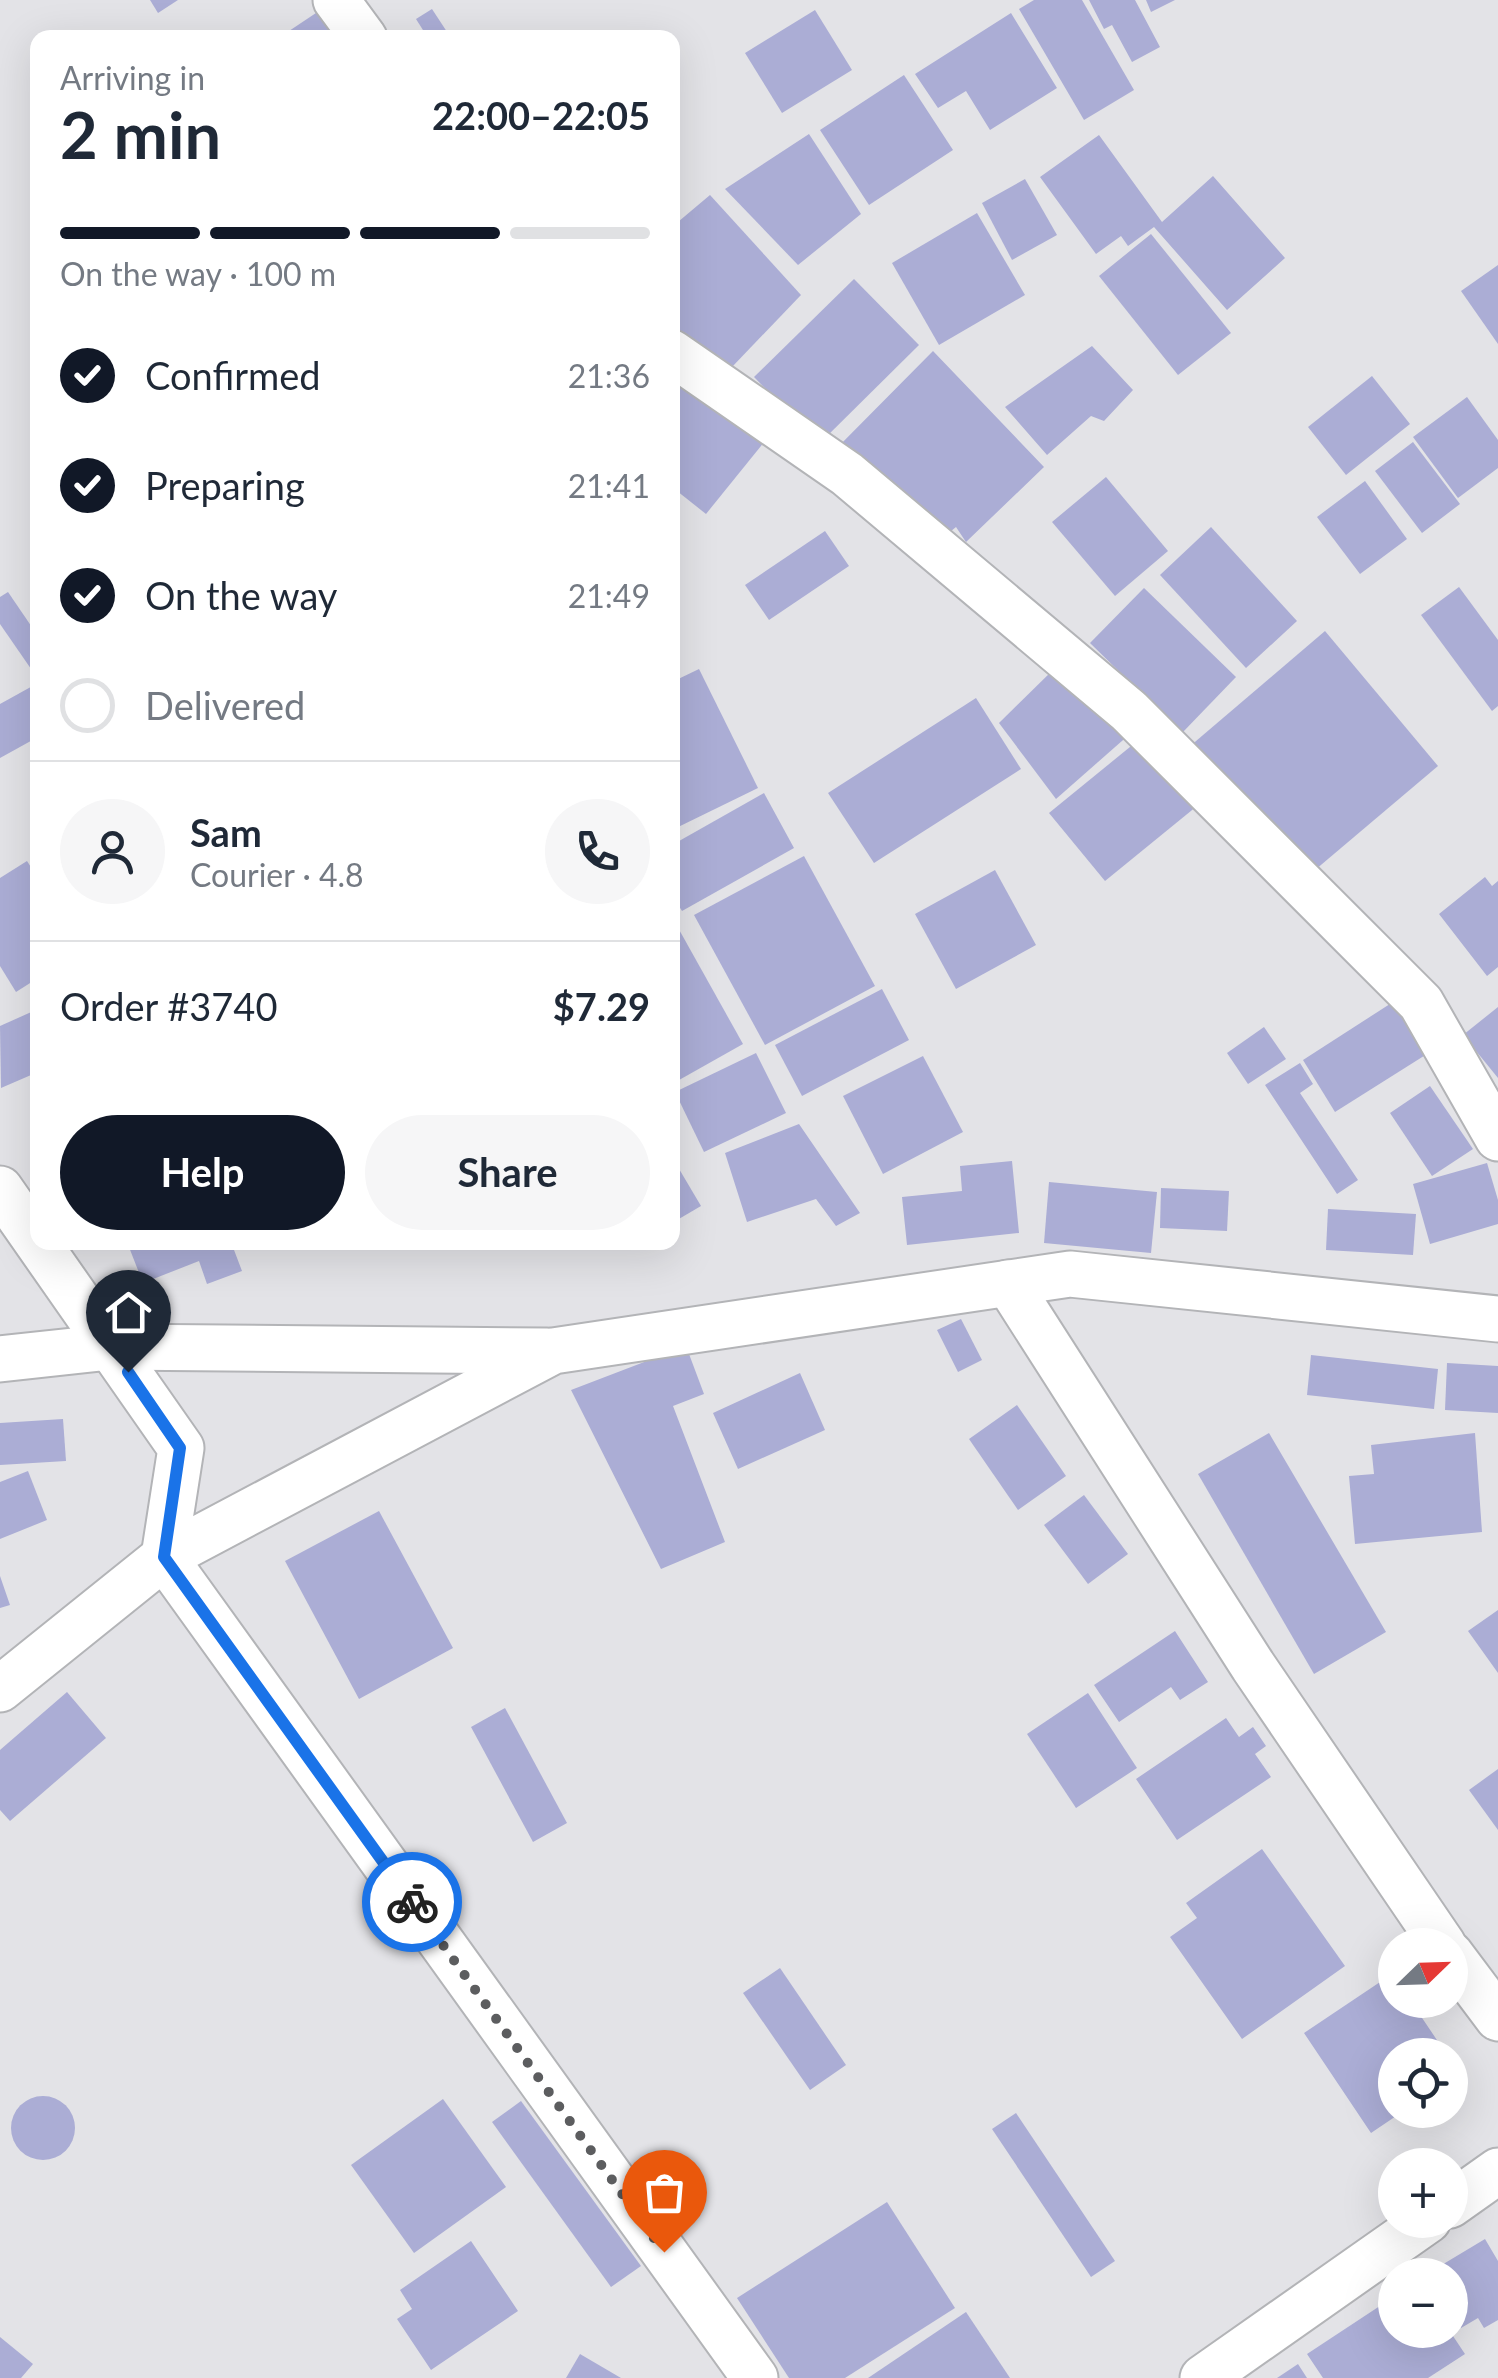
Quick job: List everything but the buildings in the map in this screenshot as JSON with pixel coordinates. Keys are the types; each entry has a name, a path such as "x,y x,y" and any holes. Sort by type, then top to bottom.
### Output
{"street":[{"path":"336,0 358,30"},
{"path":"680,359 847,474 1130,711 1421,1002 1498,1138"},
{"path":"0,1189 30,1232"},
{"path":"42,1250 180,1448 164,1557 755,2378"},
{"path":"0,1358 110,1347 553,1351 1070,1274 1498,1319"},
{"path":"1008,1283 1253,1666 1432,1928"},
{"path":"0,1689 164,1557 553,1351"},
{"path":"1468,1978 1498,2018"},
{"path":"1468,2192 1498,2171"},
{"path":"1203,2378 1402,2238"}],"way so far":[{"path":"412,1902 664,2252"}],"route":[{"path":"128,1372 180,1448 164,1557 412,1902"}]}
